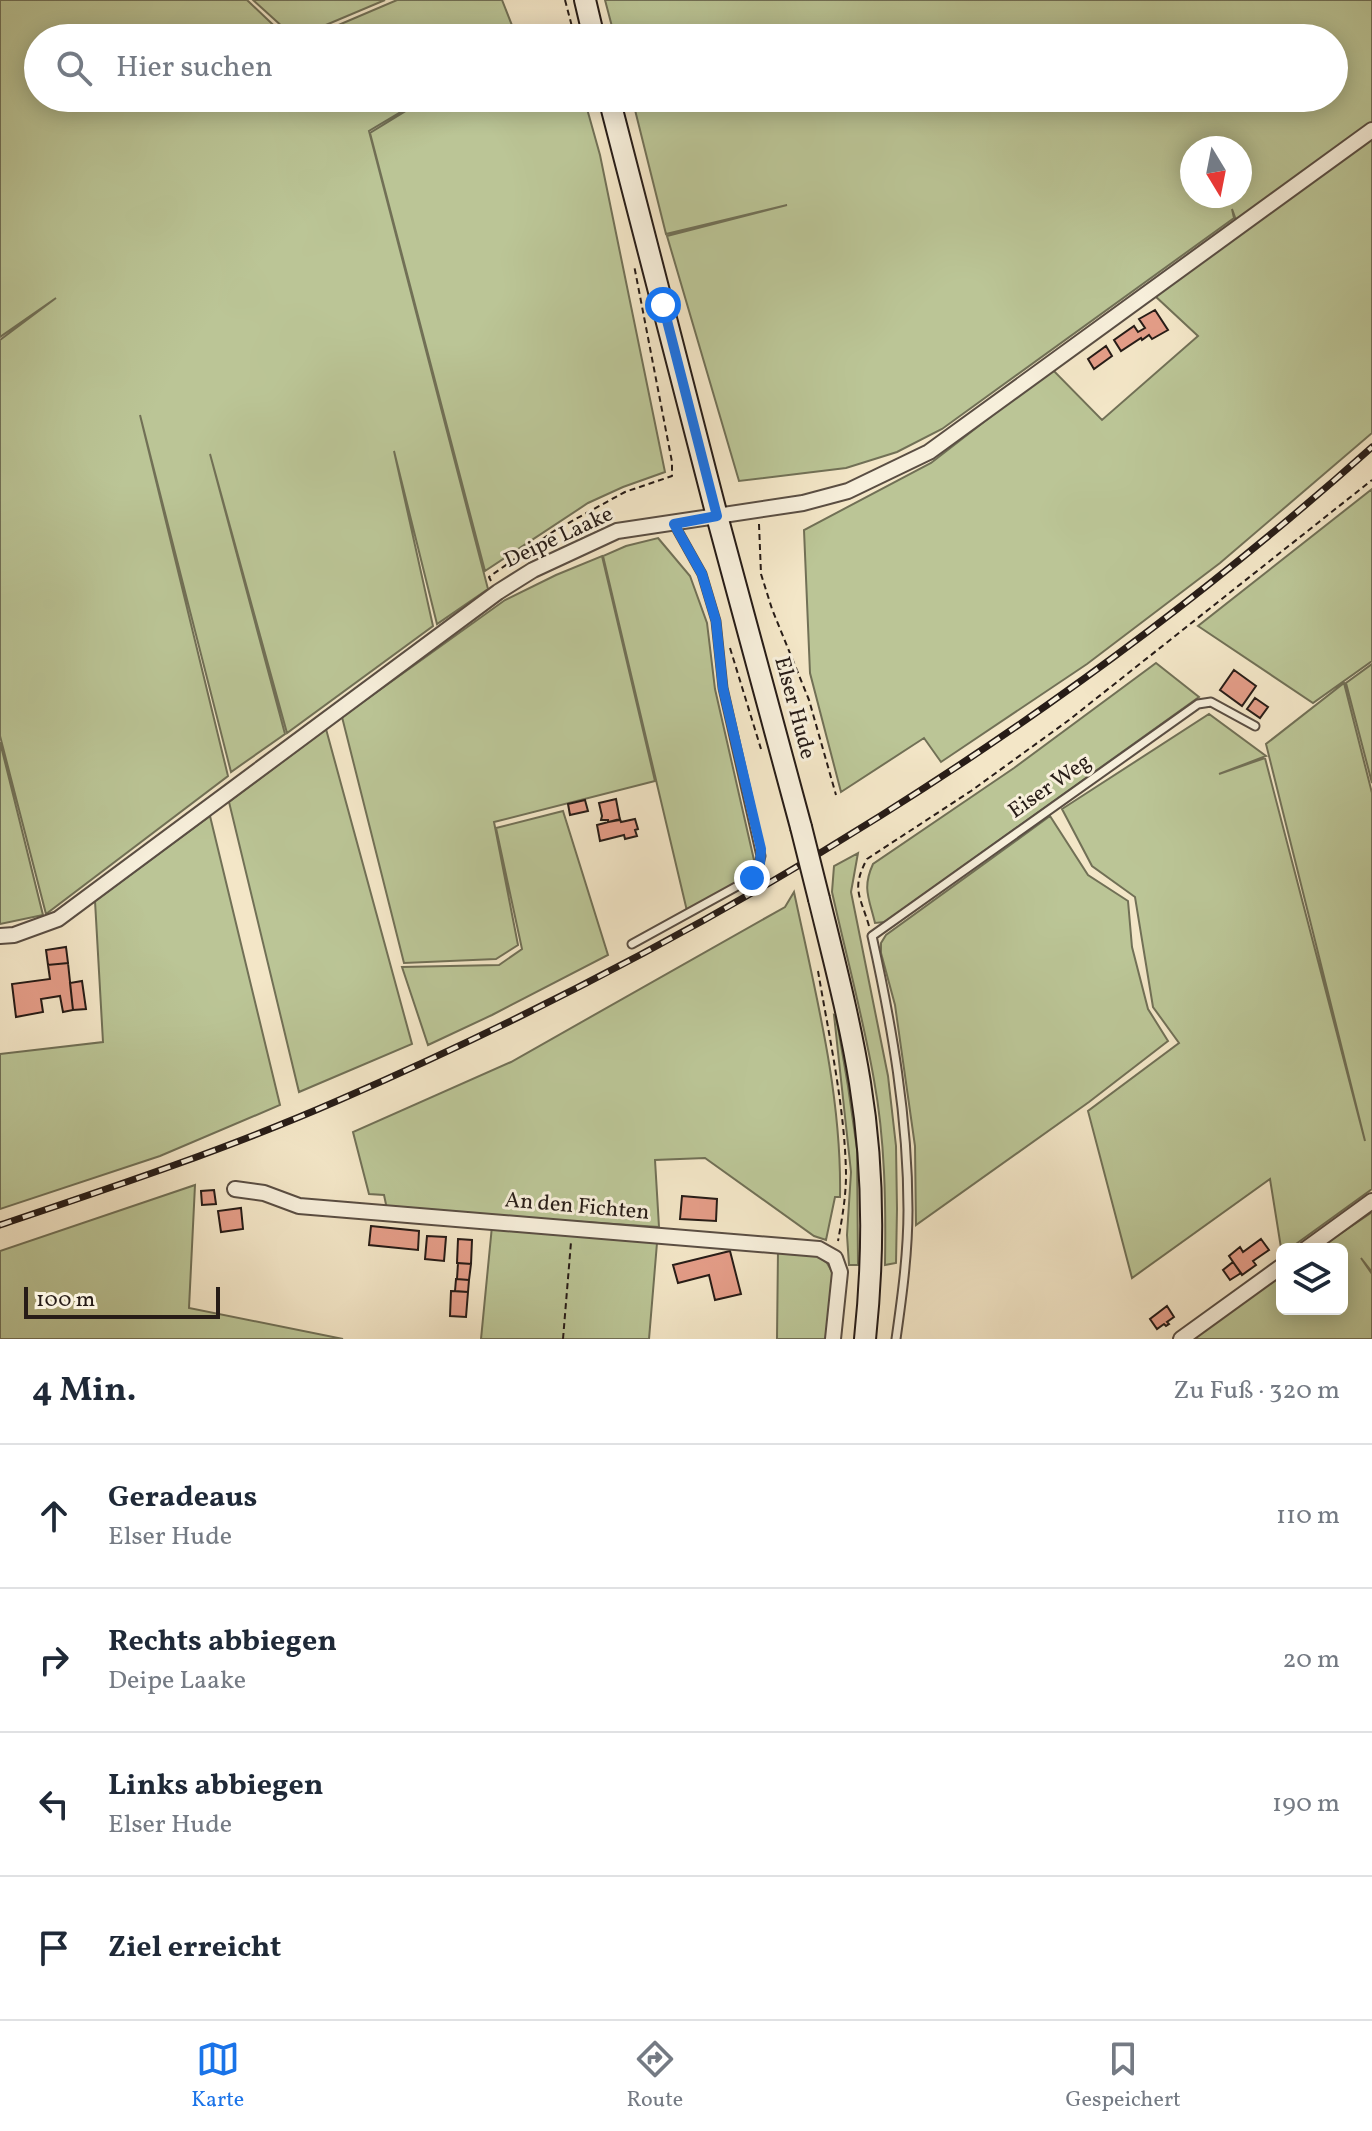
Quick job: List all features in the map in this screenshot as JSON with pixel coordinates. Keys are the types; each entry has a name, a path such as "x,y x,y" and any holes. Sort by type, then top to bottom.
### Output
{"street":[{"path":"585,0 591,24"},
{"name":"Elser Hude","path":"611,112 616,152 801,827 853,1046 861,1085 872,1214 865,1339"},
{"name":"Deipe Laake","path":"0,936 14,935 58,919 498,592 533,570 617,531 758,511 848,491 929,452 1372,130"},
{"name":"An den Fichten","path":"235,1189 264,1193 299,1206 819,1249 835,1258"},
{"path":"1314,1243 1372,1201"},
{"path":"833,1339 840,1272 835,1258"},
{"path":"1181,1339 1276,1270"}],"lane":[{"path":"632,944 752,878 760,864 761,849 723,688 716,621 702,574 674,524"},
{"name":"Eiser Weg","path":"872,936 1198,704 1211,702 1255,726"},
{"path":"872,936 895,1052 907,1180 907,1243 896,1339"}],"path":[{"path":"565,0 571,24"},
{"path":"498,592 489,577 554,531 625,492 672,476 672,462 633,262"},
{"path":"872,936 857,890 859,873 867,859 971,791 1069,720 1372,480"},
{"path":"758,511 761,574 809,700 836,795"},
{"path":"716,621 724,626 765,760"},
{"path":"817,963 839,1095 846,1173 835,1258"},
{"path":"563,1339 572,1228"}],"green space":[{"path":"0,0 247,0 272,24 24,24 24,112 401,112 369,131 488,589 437,624 394,451 433,626 287,733 210,454 285,734 231,772 140,415 228,776 46,914 0,736 0,340 56,298 0,337"},
{"path":"253,0 385,0 328,24 280,24"},
{"path":"397,0 502,0 511,24 341,24"},
{"path":"605,0 1372,0 1372,122 1236,220 1232,209 1234,218 942,429 897,452 846,468 739,481 667,236 787,205 666,234 636,112 1348,112 1348,24 611,24"},
{"path":"404,112 588,112 600,155 665,472 588,503 485,571 370,133"},
{"path":"1372,135 1372,433 1220,563 1087,664 941,762 924,738 841,792 810,673 804,530 931,463 1052,369 1102,420 1198,336 1154,295"},
{"path":"1372,489 1372,661 1313,703 1198,626"},
{"path":"658,538 690,576 707,623 715,689 754,860 746,879 687,911 603,556"},
{"path":"602,556 655,781 494,822 518,945 496,959 404,963 342,717 505,600"},
{"path":"1156,663 1199,697 885,922 875,923 867,887 873,864 1014,768"},
{"path":"1372,664 1372,783 1346,683"},
{"path":"1344,683 1372,793 1372,1189 1297,1243 1280,1243 1270,1179 1132,1278 1088,1111 1179,1043 1153,1007 1135,897 1092,866 1062,809 1209,714 1266,756 1219,774 1265,758 1365,1141 1266,744"},
{"path":"326,729 412,1044 299,1092 229,802"},
{"path":"0,742 43,915 0,924"},
{"path":"563,811 608,955 428,1045 402,967 499,965 522,949 496,828"},
{"path":"210,816 280,1105 160,1156 0,1209 0,1054 103,1042 95,901"},
{"path":"1050,816 1088,875 1128,901 1132,947 1148,1009 1168,1041 1089,1102 916,1225 915,1146 895,1005 881,943 886,935"},
{"path":"858,853 851,892 888,1076 896,1146 896,1263 885,1265 884,1172 878,1103 832,892 834,866"},
{"path":"794,892 826,1043 837,1120 840,1197 835,1197 826,1240 814,1236 705,1158 655,1160 659,1227 387,1209 384,1195 369,1194 353,1132 511,1062 785,907"},
{"path":"834,1015 857,1149 858,1265 849,1265 847,1235 851,1172"},
{"path":"195,1185 189,1308 343,1339 0,1339 0,1251"},
{"path":"1372,1212 1372,1272 1361,1258 1372,1274 1372,1339 1192,1339 1276,1279 1276,1315 1348,1315 1348,1243 1327,1243"},
{"path":"492,1226 657,1243 649,1339 481,1339"},
{"path":"778,1250 815,1254 827,1263 834,1275 827,1339 777,1339"}],"building":[{"path":"1155,310 1168,330 1152,339 1149,335 1141,338 1121,351 1114,340 1134,326 1138,332 1145,328 1139,319"},
{"path":"1106,346 1112,356 1094,369 1088,359"},
{"path":"1234,670 1256,686 1242,706 1220,690"},
{"path":"1255,698 1268,707 1260,718 1247,709"},
{"path":"616,799 620,820 601,820 599,803"},
{"path":"585,800 588,811 570,815 568,804"},
{"path":"620,819 621,822 635,819 637,836 625,839 624,835 600,841 597,825"},
{"path":"66,947 68,963 48,965 46,950"},
{"path":"68,963 73,1010 63,1012 60,996 41,999 43,1012 16,1017 12,984 50,979 48,965"},
{"path":"82,981 86,1009 73,1010 70,983"},
{"path":"214,1190 216,1204 202,1205 201,1191"},
{"path":"682,1196 717,1199 716,1221 680,1219"},
{"path":"241,1208 243,1229 221,1232 218,1211"},
{"path":"371,1226 419,1231 418,1250 369,1245"},
{"path":"427,1236 446,1237 444,1261 425,1259"},
{"path":"458,1239 472,1240 471,1264 457,1263"},
{"path":"1261,1239 1269,1250 1253,1261 1256,1265 1242,1275 1229,1256 1240,1247 1243,1252"},
{"path":"730,1251 741,1294 715,1300 709,1275 678,1283 673,1265"},
{"path":"1233,1262 1241,1273 1230,1280 1223,1270"},
{"path":"458,1263 471,1264 469,1280 457,1279"},
{"path":"456,1279 469,1280 468,1292 455,1291"},
{"path":"451,1291 468,1292 466,1317 450,1316"},
{"path":"1167,1306 1174,1317 1167,1322 1169,1324 1157,1329 1150,1319"}],"railway":[{"path":"0,1225 212,1151 337,1101 477,1037 614,969 749,895 881,816 1009,731 1134,642 1255,547 1372,447"}],"route":[{"path":"663,305 717,516 674,524 702,574 716,621 723,688 761,849 760,864 752,878"}]}
